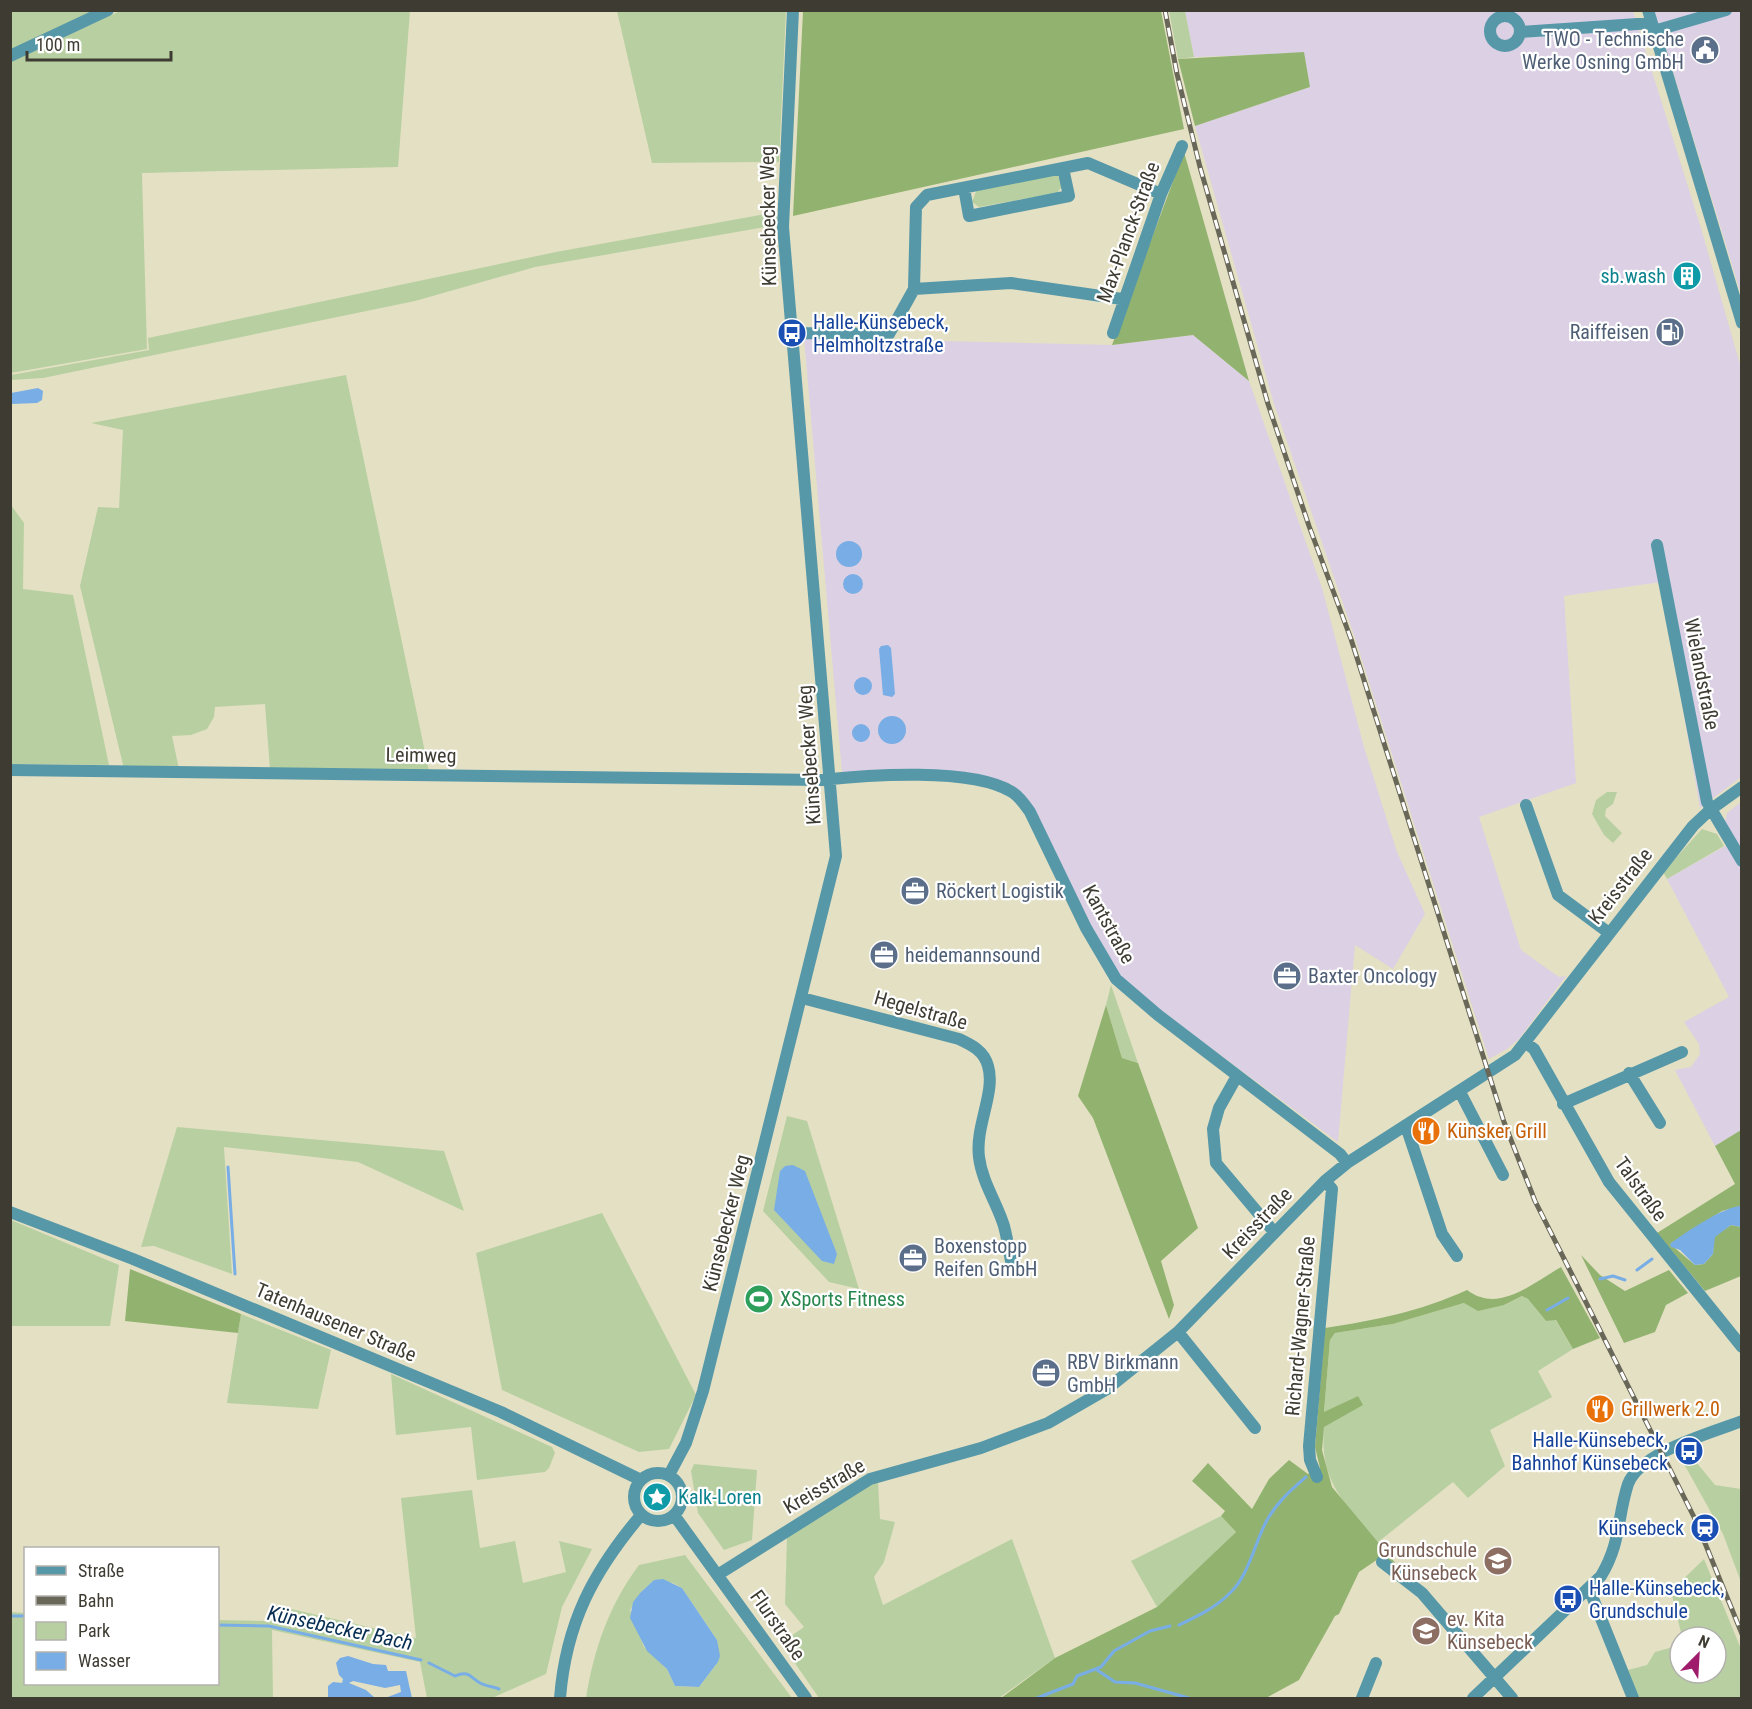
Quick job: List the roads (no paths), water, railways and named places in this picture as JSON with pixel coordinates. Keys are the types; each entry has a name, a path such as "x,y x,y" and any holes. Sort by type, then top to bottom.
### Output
{"street":[{"path":"10,56 108,10"},
{"name":"Künsebecker Weg","path":"669,1475 686,1443 704,1391 836,856 783,227 793,10"},
{"path":"1648,10 1742,323"},
{"path":"1520,32 1653,27 1726,10"},
{"path":"1508,13 1518,23 1520,32 1512,44 1502,46 1493,41 1489,32 1491,23 1508,13"},
{"name":"Max-Planck-Straße","path":"1113,333 1122,299 1161,194 1182,146"},
{"path":"792,333 889,334 914,289 916,207 927,195 1088,163 1161,194"},
{"path":"964,188 969,216 1069,196 1063,168"},
{"path":"914,289 1011,284 1122,299"},
{"name":"Wielandstraße","path":"1657,545 1707,802 1742,861"},
{"name":"Leimweg","path":"10,770 830,779"},
{"name":"Kantstraße","path":"830,779 912,775 970,780 1010,791 1030,812 1111,972 1158,1015 1333,1148 1347,1163"},
{"name":"Kreisstraße","path":"718,1575 870,1479 981,1448 1048,1423 1107,1389 1178,1332 1325,1180 1347,1163 1497,1069 1526,1043 1664,861 1710,810 1742,787"},
{"path":"1526,805 1558,895 1609,933"},
{"name":"Hegelstraße","path":"802,998 959,1039 974,1046 982,1053 988,1063 990,1084 979,1132 979,1160 1004,1226 1013,1272"},
{"name":"Talstraße","path":"1526,1043 1534,1049 1609,1182 1742,1347"},
{"path":"1563,1104 1629,1073 1682,1052"},
{"path":"1629,1073 1660,1124"},
{"path":"1237,1076 1219,1108 1213,1129 1216,1163 1275,1232"},
{"path":"1460,1092 1503,1175"},
{"path":"1406,1126 1442,1234 1457,1256"},
{"name":"Richard-Wagner-Straße","path":"1317,1477 1310,1460 1309,1446 1332,1189 1325,1180"},
{"name":"Tatenhausener Straße","path":"10,1212 133,1259 501,1412 641,1480"},
{"path":"1178,1332 1255,1428"},
{"path":"1473,1698 1601,1576 1613,1553 1626,1492 1633,1474 1646,1461 1742,1420"},
{"path":"653,1473 669,1475 679,1485 682,1501 674,1515 662,1521 647,1519 634,1501 636,1486 653,1473"},
{"path":"560,1698 562,1674 575,1623 593,1579 642,1515"},
{"path":"674,1515 718,1575"},
{"path":"1382,1562 1422,1593 1512,1698"},
{"name":"Flurstraße","path":"718,1575 806,1698"},
{"path":"1587,1591 1592,1596 1634,1698"},
{"path":"1362,1698 1376,1663"}],"water":[{"path":"38,388 43,391 42,400 37,403 11,404 11,393"},
{"path":"849,541 858,545 862,554 858,563 849,567 840,563 836,554 840,545"},
{"path":"853,574 860,577 863,584 860,591 853,594 846,591 843,584 846,577"},
{"path":"888,645 891,648 895,694 892,697 883,695 879,649 881,646"},
{"path":"863,677 869,680 872,686 869,692 863,695 857,692 854,686 857,680"},
{"path":"892,716 902,720 906,730 902,740 892,744 882,740 878,730 882,720"},
{"path":"861,724 867,727 870,733 867,739 861,742 855,739 852,733 855,727"},
{"path":"793,1165 805,1171 837,1254 834,1264 822,1261 774,1210 780,1171 785,1166"},
{"path":"1741,1206 1741,1227 1731,1225 1715,1237 1713,1254 1704,1264 1695,1265 1680,1250 1671,1247 1670,1244 1705,1221 1725,1210"},
{"path":"663,1579 682,1588 717,1640 720,1656 718,1662 699,1687 675,1686 667,1669 647,1651 630,1618 633,1602 641,1592 654,1580"},
{"path":"348,1656 373,1664 386,1665 388,1671 406,1671 412,1698 385,1698 401,1692 400,1685 385,1688 353,1681 349,1683 366,1690 375,1698 328,1698 328,1686 333,1682 342,1683 343,1679 339,1675 336,1663 340,1658"}],"waterway":[{"path":"228,1167 235,1274"},
{"name":"Künsebecker Bach","path":"1637,1270 1652,1259"},
{"name":"Künsebecker Bach","path":"1600,1279 1613,1276 1625,1280"},
{"name":"Künsebecker Bach","path":"1547,1310 1568,1298"},
{"name":"Künsebecker Bach","path":"1179,1625 1212,1607 1237,1586 1247,1569 1270,1515 1306,1477"},
{"name":"Künsebecker Bach","path":"10,1616 24,1616"},
{"name":"Künsebecker Bach","path":"219,1625 269,1626 421,1660"},
{"name":"Künsebecker Bach","path":"1037,1698 1073,1684 1077,1676 1101,1667 1114,1651 1150,1631 1170,1626"},
{"name":"Künsebecker Bach","path":"429,1663 455,1676 466,1674 480,1683 499,1689"},
{"path":"1097,1670 1115,1682 1135,1683 1189,1698"}],"railway":[{"path":"1165,10 1177,74 1200,167 1268,404 1309,526 1351,639 1504,1122 1535,1201 1696,1521 1742,1634"}],"place":[{"name":"TWO - Technische Werke Osning GmbH","path":"1705,50"},
{"name":"sb.wash","path":"1687,276"},
{"name":"Raiffeisen","path":"1670,332"},
{"name":"Halle-Künsebeck, Helmholtzstraße","path":"792,333"},
{"name":"Röckert Logistik","path":"915,891"},
{"name":"heidemannsound","path":"884,955"},
{"name":"Baxter Oncology","path":"1287,976"},
{"name":"Künsker Grill","path":"1426,1131"},
{"name":"Boxenstopp Reifen GmbH","path":"913,1258"},
{"name":"XSports Fitness","path":"759,1299"},
{"name":"RBV Birkmann GmbH","path":"1046,1373"},
{"name":"Grillwerk 2.0","path":"1600,1409"},
{"name":"Halle-Künsebeck, Bahnhof Künsebeck","path":"1689,1451"},
{"name":"Kalk-Loren","path":"657,1497"},
{"name":"Künsebeck","path":"1705,1528"},
{"name":"Grundschule Künsebeck","path":"1498,1561"},
{"name":"Halle-Künsebeck, Grundschule","path":"1568,1599"},
{"name":"ev. Kita Künsebeck","path":"1426,1631"}]}
